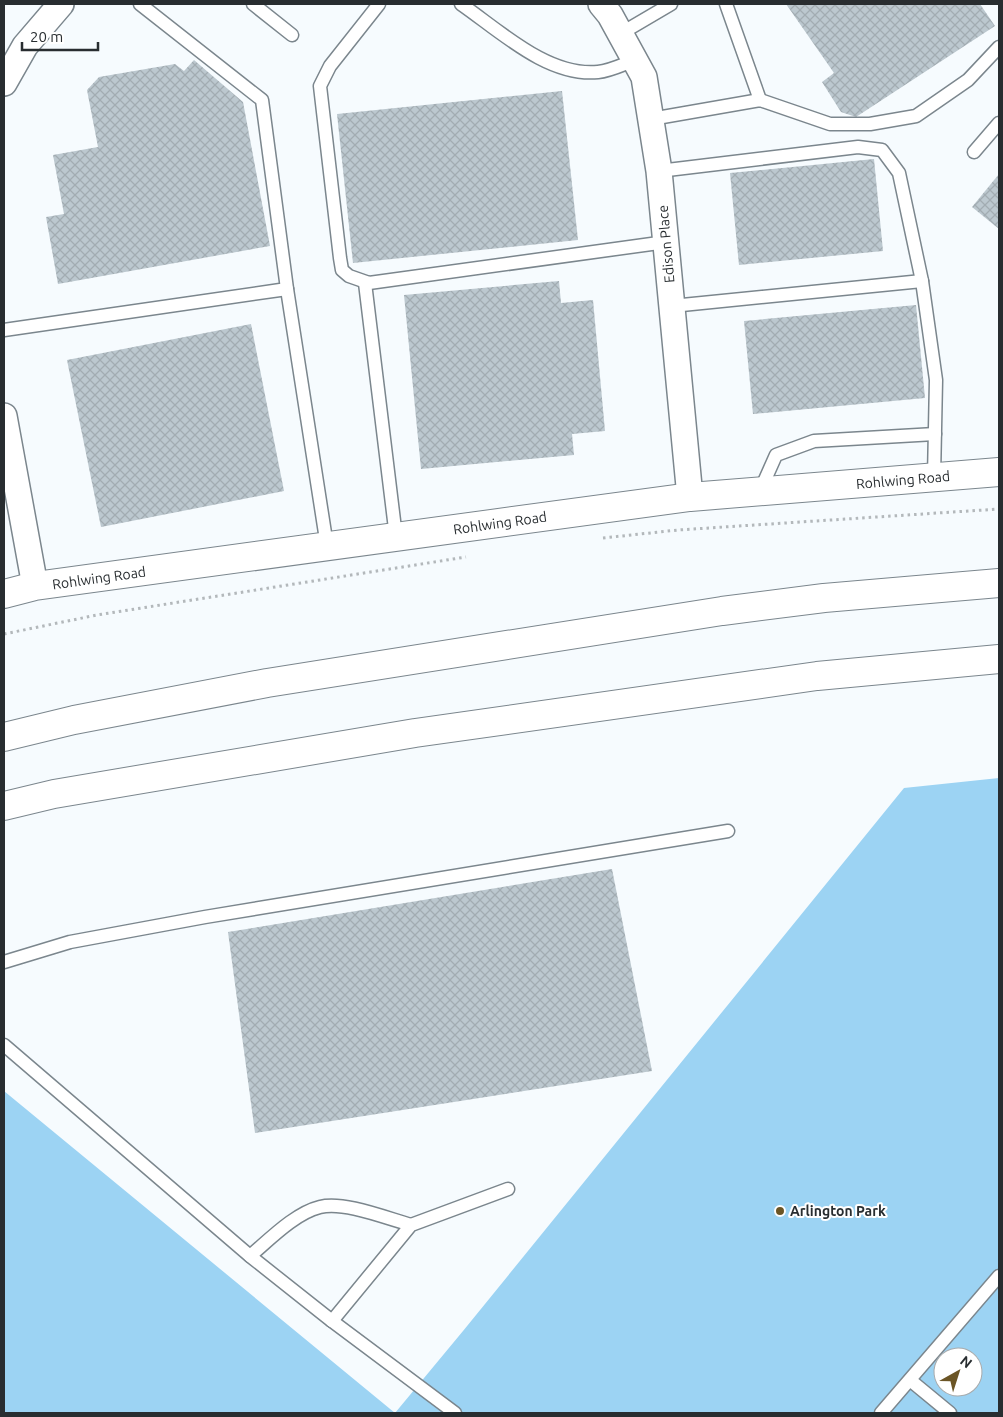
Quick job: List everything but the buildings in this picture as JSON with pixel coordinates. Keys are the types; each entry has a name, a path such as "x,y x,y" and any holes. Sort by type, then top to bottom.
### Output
{"main road":[{"name":"Rohlwing Road","path":"4,594 35,586 690,497 999,472"},
{"path":"4,737 74,720 267,683 722,611 824,598 999,583"},
{"path":"4,806 54,794 415,733 817,676 999,659"}],"street":[{"path":"4,84 25,46 61,4"},
{"name":"Edison Place","path":"601,4 610,15 644,78 659,171 690,497"},
{"path":"4,416 35,586"}],"lane":[{"path":"140,4 262,100 287,289 326,546"},
{"path":"253,4 292,35"},
{"path":"379,4 330,66 320,86 342,270 349,276 369,283 666,242"},
{"path":"461,4 537,58 554,66 572,71 599,72 634,60"},
{"path":"620,34 671,4"},
{"path":"726,4 760,100"},
{"path":"651,119 760,100 830,124 870,124 916,116 968,80 999,47"},
{"path":"974,152 999,123"},
{"path":"659,171 858,147 882,150 899,174 922,281 936,380 934,477"},
{"path":"672,306 922,281"},
{"path":"365,282 396,537"},
{"path":"4,330 287,289"},
{"path":"760,491 776,456 814,441 935,434"},
{"path":"4,962 70,942 205,917 728,830"},
{"path":"4,1045 250,1256 332,1321 455,1413"},
{"path":"332,1321 411,1225 508,1189"},
{"path":"250,1256 298,1216 320,1207 343,1206 411,1225"},
{"path":"881,1413 999,1276"},
{"path":"910,1380 950,1413"}],"path":[{"path":"600,538 678,530 999,509"},
{"path":"4,634 97,615 472,556"}],"shaded area":[{"name":"Arlington Park","path":"999,778 999,1413 395,1413 904,788"},
{"path":"4,1091 395,1413 4,1413"}],"place":[{"name":"Arlington Park","path":"780,1211"}]}
